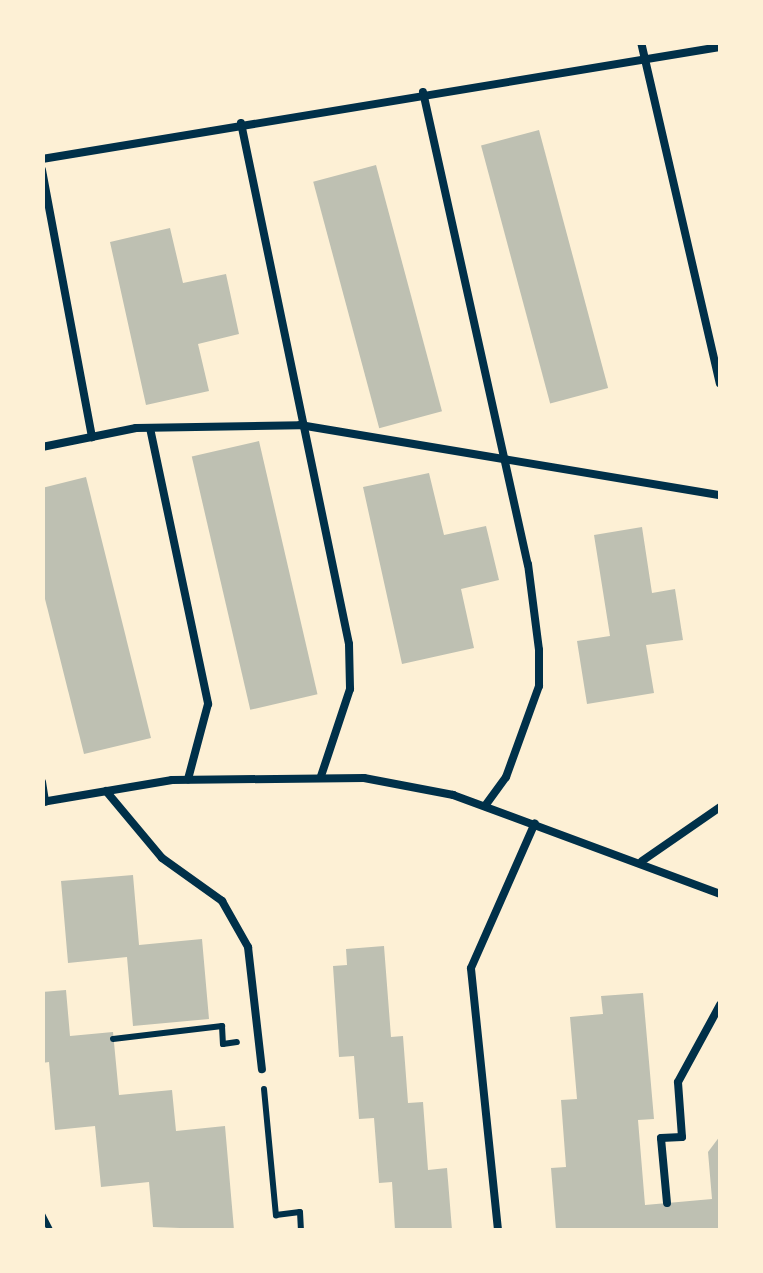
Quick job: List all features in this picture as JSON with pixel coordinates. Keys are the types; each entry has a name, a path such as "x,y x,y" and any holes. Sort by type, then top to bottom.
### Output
{"lane":[{"path":"641,42 720,383"},
{"path":"42,159 424,92 720,48"},
{"path":"424,92 528,564 539,686 506,777 485,806"},
{"path":"241,124 300,425 349,644 350,689 321,776"},
{"path":"42,170 92,437"},
{"path":"42,446 150,428 300,425 720,496"},
{"path":"150,428 208,704 188,779"},
{"path":"42,782 44,802 188,779 364,778 485,806 720,894"},
{"path":"106,791 162,858 222,902 248,947 262,1069"},
{"path":"642,862 720,807"},
{"path":"498,1230 471,968 535,823"},
{"path":"667,1203 661,1138 682,1137 678,1082 720,1005"}],"path":[{"path":"113,1039 222,1026 223,1044 243,1041 244,1060 262,1069 276,1215 300,1212 301,1230"},
{"path":"42,1214 50,1230"}],"building":[{"path":"539,130 608,388 550,403 481,146"},
{"path":"376,165 442,411 379,428 313,182"},
{"path":"170,228 183,283 226,274 239,334 198,344 209,391 146,405 110,242"},
{"path":"259,441 317,694 250,710 192,457"},
{"path":"429,473 444,535 486,526 499,580 461,589 474,648 402,664 363,487"},
{"path":"86,477 151,738 84,754 42,587 42,488"},
{"path":"642,527 652,593 675,589 683,640 646,645 654,693 587,704 577,641 610,636 594,535"},
{"path":"133,875 139,945 202,939 209,1019 133,1026 127,957 68,963 61,881"},
{"path":"384,946 391,1037 403,1036 408,1103 423,1102 428,1170 447,1168 452,1230 395,1230 392,1182 379,1183 374,1118 359,1119 354,1056 339,1057 333,966 347,965 346,949"},
{"path":"66,990 70,1036 113,1032 119,1095 172,1090 176,1131 225,1126 234,1230 153,1227 149,1182 101,1187 95,1126 55,1130 49,1062 42,1063 42,992"},
{"path":"643,993 654,1119 638,1120 645,1205 712,1199 708,1152 720,1136 720,1230 556,1230 551,1168 566,1167 561,1100 577,1099 570,1017 603,1014 601,996"}]}
